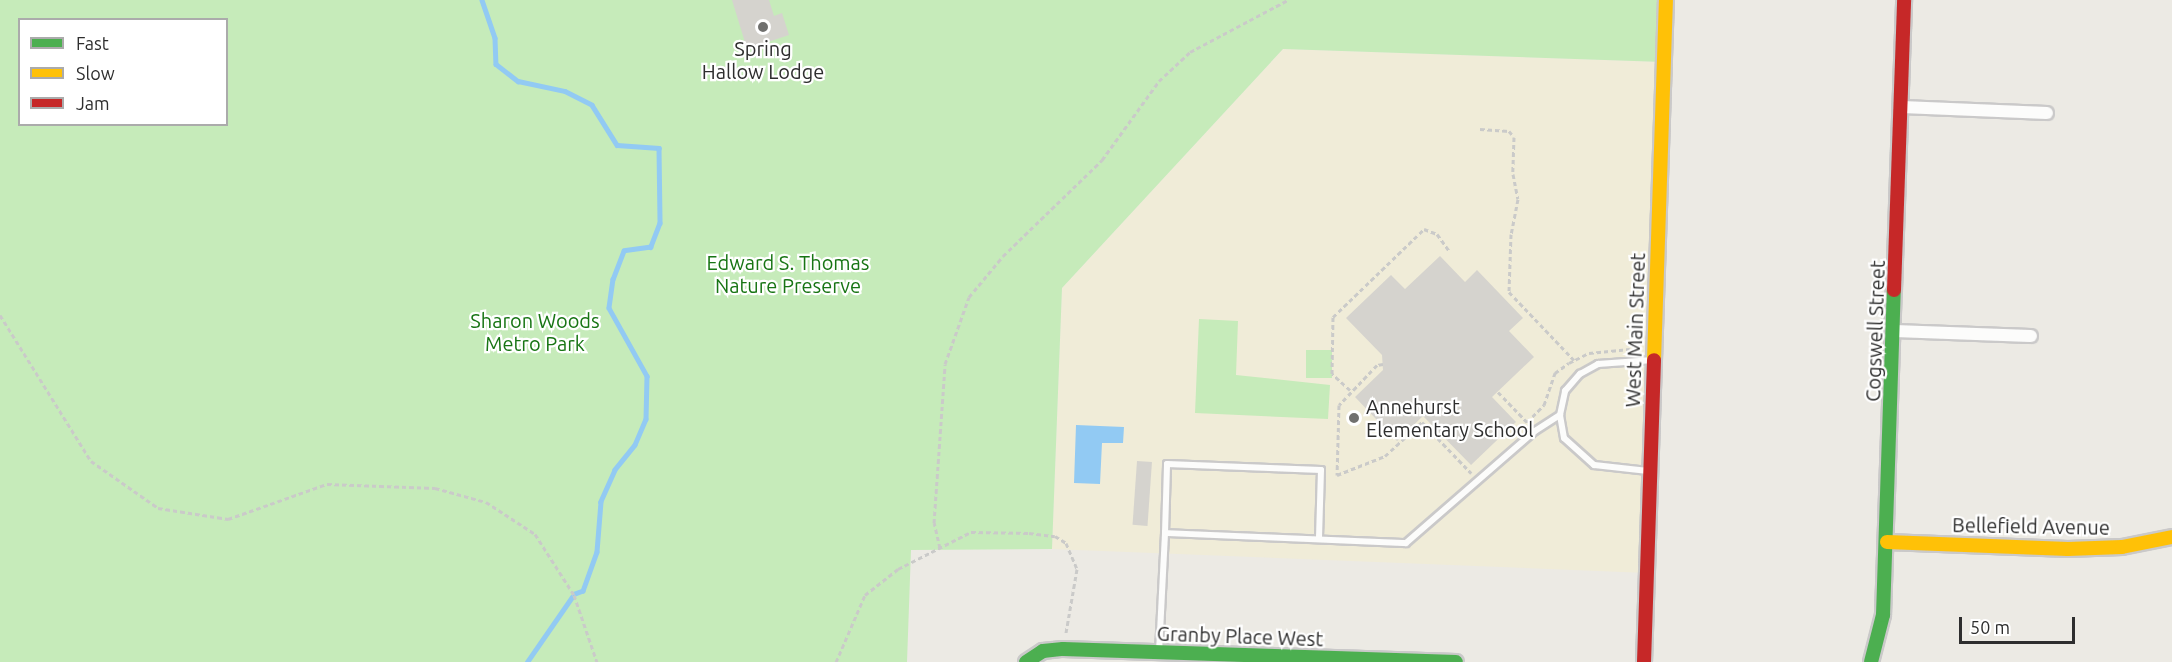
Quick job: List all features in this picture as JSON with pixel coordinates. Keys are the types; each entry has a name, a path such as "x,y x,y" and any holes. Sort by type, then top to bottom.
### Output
{"street":[{"name":"West Main Street","path":"1644,662 1666,0"},
{"name":"Cogswell Street","path":"1871,662 1883,615 1887,542 1904,0"},
{"path":"1902,107 2047,113"},
{"path":"1894,331 2031,336"},
{"name":"Bellefield Avenue","path":"1887,542 2068,549 2122,547 2172,537"},
{"name":"Granby Place West","path":"1026,662 1043,651 1063,649 1456,662"}],"lane":[{"path":"1650,471 1617,470 1594,465 1564,438 1560,415 1565,391 1580,374 1598,364 1654,360"},
{"path":"1165,533 1406,543 1535,430 1560,415"},
{"path":"1159,653 1167,464 1321,470 1319,539"}],"path":[{"path":"940,548 934,523 945,364 969,297 1003,256 1102,160 1159,81 1190,52 1288,0"},
{"path":"1480,129 1509,131 1514,136 1513,174 1518,200 1511,234 1509,292 1574,360"},
{"path":"1350,390 1332,374 1333,317 1424,229 1437,234 1450,252"},
{"path":"0,315 90,461 158,508 228,519 327,484 435,488 486,502 535,534 573,595 597,662"},
{"path":"1519,429 1544,405 1555,373 1574,360 1611,348 1630,349"},
{"path":"1383,364 1377,365 1350,390 1339,405 1337,476 1386,456 1422,422 1470,473 1478,466"},
{"path":"1498,392 1527,422"},
{"path":"836,662 865,595 898,569 971,532 1055,536 1066,543 1077,569 1066,633"}],"shaded area":[{"name":"Annehurst Elementary School","path":"1283,49 1663,62 1647,573 1052,549 1062,288"}],"green space":[{"name":"Sharon Woods Metro Park","path":"0,0 1666,0 1663,62 1283,49 1062,288 1052,549 911,550 907,662 0,662"},
{"path":"1199,319 1238,321 1236,375 1330,385 1328,419 1195,413"},
{"path":"1306,350 1332,350 1332,378 1306,378"}],"water":[{"path":"1076,425 1124,427 1123,443 1102,443 1100,484 1074,483"}],"building":[{"name":"Spring Hallow Lodge","path":"732,0 769,0 774,16 782,13 789,35 747,49"},
{"path":"1440,256 1465,282 1477,270 1523,318 1509,331 1534,357 1492,397 1516,422 1471,465 1423,416 1397,441 1355,397 1383,370 1382,355 1346,318 1391,275 1405,289"},
{"path":"1137,461 1152,462 1147,526 1133,525"}],"waterway":[{"path":"482,0 495,38 496,64 518,81 565,91 592,105 617,145 659,148 660,223 651,247 624,251 613,279 609,308 647,376 646,419 635,445 615,470 601,502 597,552 583,591 575,594"},
{"path":"527,662 572,597"}],"traffic: fast":[{"path":"1871,662 1883,615 1894,290"},
{"path":"1026,662 1043,651 1063,649 1456,662"}],"traffic: slow":[{"path":"1654,360 1666,0"},
{"path":"1887,542 2068,549 2122,547 2172,537"}],"traffic: jam":[{"path":"1894,290 1904,0"},
{"path":"1644,662 1654,360"}],"place":[{"name":"Spring Hallow Lodge","path":"763,27"},
{"name":"Annehurst Elementary School","path":"1354,418"}],"park label":[{"name":"Edward S. Thomas Nature Preserve","path":"788,274"}]}
